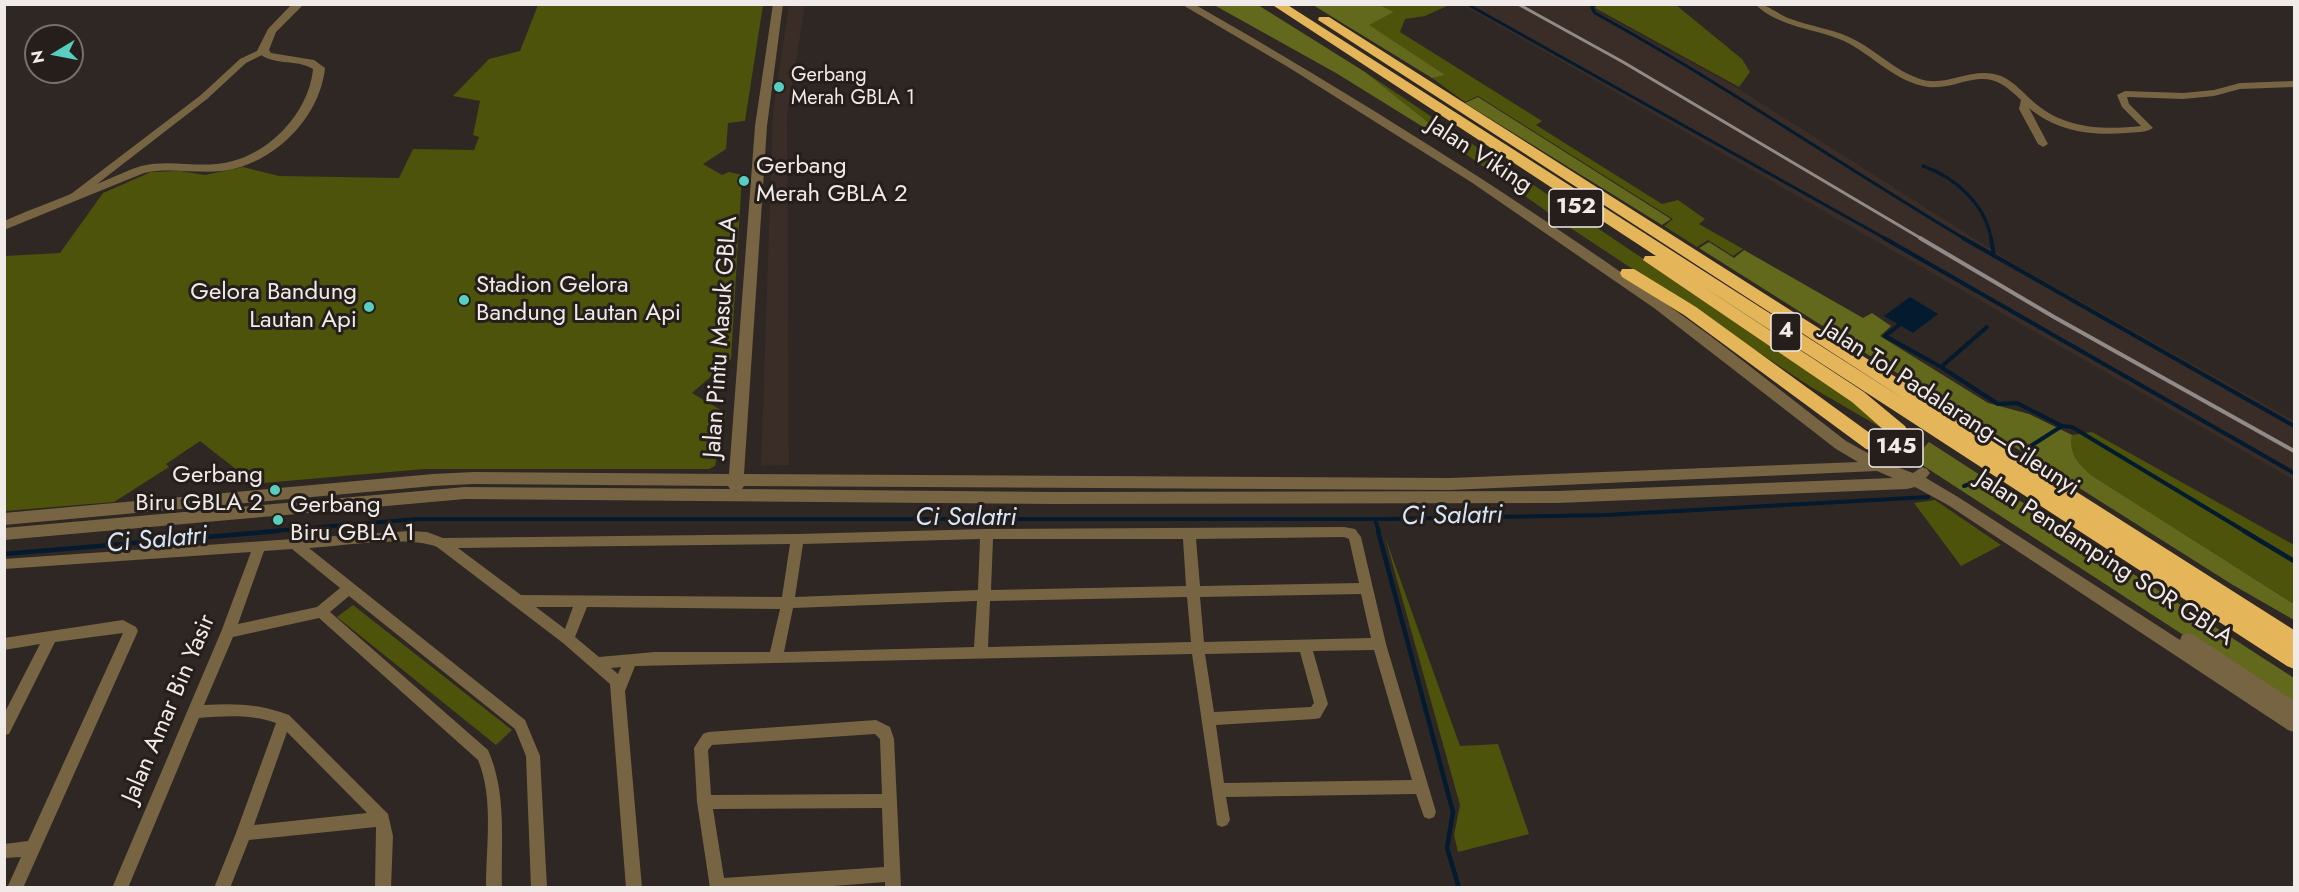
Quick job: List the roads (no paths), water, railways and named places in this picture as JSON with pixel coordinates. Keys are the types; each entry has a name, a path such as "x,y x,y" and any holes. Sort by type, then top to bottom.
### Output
{"highway":[{"name":"Jalan Tol Padalarang–Cileunyi","path":"1277,4 1513,148 2295,640"},
{"name":"Jalan Tol Padalarang–Cileunyi","path":"1300,4 1513,148 2295,660"},
{"name":"152","path":"1513,148 1570,204 1650,259"},
{"name":"145","path":"1628,273 1690,311 1872,444 1891,449 1902,444 1903,439 1899,431 1858,397 1650,259"}],"street":[{"path":"71,199 204,97 243,61 263,51 267,39 278,24 299,4"},
{"name":"Jalan Pintu Masuk GBLA","path":"734,495 761,126 778,4"},
{"name":"Jalan Viking","path":"1186,4 1366,110 1541,223 1659,305 1841,445 1919,477"},
{"name":"Jalan Viking","path":"1198,4 1451,155 1628,273 1810,414 1879,462"},
{"path":"1759,4 1778,17 1845,38 1904,77 1943,85 1969,76 2000,79 2037,110 2065,124 2097,133 2148,128 2123,101 2122,95 2125,94 2183,96 2214,93 2240,86 2295,84"},
{"path":"4,226 144,170 172,166 216,167 241,163 278,141 308,108 319,76 319,68 310,62 268,56 263,51"},
{"path":"2026,100 2024,109 2043,144"},
{"path":"1840,469 1847,460 1847,453 1841,445"},
{"path":"4,519 433,480 737,478 1450,484 1840,469 1879,462"},
{"path":"4,534 426,495 1054,498 1557,497 1907,483 1919,477"},
{"name":"Jalan Pendamping SOR GBLA","path":"1919,477 1995,515 2295,710"},
{"name":"Jalan Pendamping SOR GBLA","path":"1919,477 2295,724"},
{"path":"442,543 797,539 987,534 1351,533 1356,537 1379,644 1429,812"},
{"path":"981,653 987,534"},
{"path":"1189,534 1198,650 1222,820"},
{"path":"4,564 409,536 427,537 442,543 568,639 615,678 619,689 634,888"},
{"path":"776,658 788,603 797,539"},
{"path":"296,544 520,725 533,756 539,888"},
{"name":"Jalan Amar Bin Yasir","path":"120,888 228,632 259,547"},
{"path":"228,632 321,612 350,587"},
{"path":"518,601 788,603 985,596 1366,588"},
{"path":"568,639 582,602"},
{"path":"321,612 483,755 488,763 493,785 494,888"},
{"path":"4,644 123,626 131,631 15,888"},
{"path":"4,729 51,636"},
{"path":"596,663 631,659 1198,650 1379,644"},
{"path":"1208,719 1315,713 1321,704 1305,646"},
{"path":"619,689 631,659"},
{"path":"194,712 253,709 265,711 284,720 383,819 385,836 383,888"},
{"path":"222,888 284,720"},
{"path":"876,727 885,732 887,739 889,801 893,881 718,887 704,802 700,748 708,739 876,727"},
{"path":"1218,790 1422,787"},
{"path":"704,802 889,801"},
{"path":"244,833 383,819"},
{"path":"4,851 33,848"}],"water":[{"path":"1910,297 1938,314 1913,333 1884,316"}],"waterway":[{"path":"1467,4 1886,239"},
{"path":"1594,4 1592,8 1595,13 1689,67 1965,239"},
{"path":"1923,166 1946,177 1967,194 1983,215 1991,239"},
{"path":"1884,238 2294,473"},
{"path":"1963,238 1994,256"},
{"path":"1991,238 1994,256"},
{"path":"1994,256 2294,426"},
{"path":"1899,325 1885,336 1941,367"},
{"path":"1941,367 1987,327"},
{"path":"1941,367 1998,404 2017,403 2062,426"},
{"name":"Ci Salatri","path":"2026,449 2062,426"},
{"path":"2062,426 2072,427 2246,532"},
{"name":"Ci Salatri","path":"1964,486 1990,477"},
{"name":"Ci Salatri","path":"1375,519 1606,515 1928,497"},
{"name":"Ci Salatri","path":"261,532 418,519 1375,519"},
{"path":"1375,519 1379,532"},
{"name":"Ci Salatri","path":"4,554 278,531"},
{"path":"1378,531 1453,812 1447,848 1459,888"},
{"path":"2244,531 2294,561"}],"railway":[{"path":"1518,4 1623,62 1922,239"},
{"path":"1920,238 2054,317 2294,451"}],"place":[{"name":"Gerbang Merah GBLA 1","path":"779,87"},
{"name":"Gerbang Merah GBLA 2","path":"744,181"},
{"name":"Stadion Gelora Bandung Lautan Api","path":"464,300"},
{"name":"Gelora Bandung Lautan Api","path":"369,307"},
{"name":"Gerbang Biru GBLA 2","path":"275,490"},
{"name":"Gerbang Biru GBLA 1","path":"278,520"}]}
